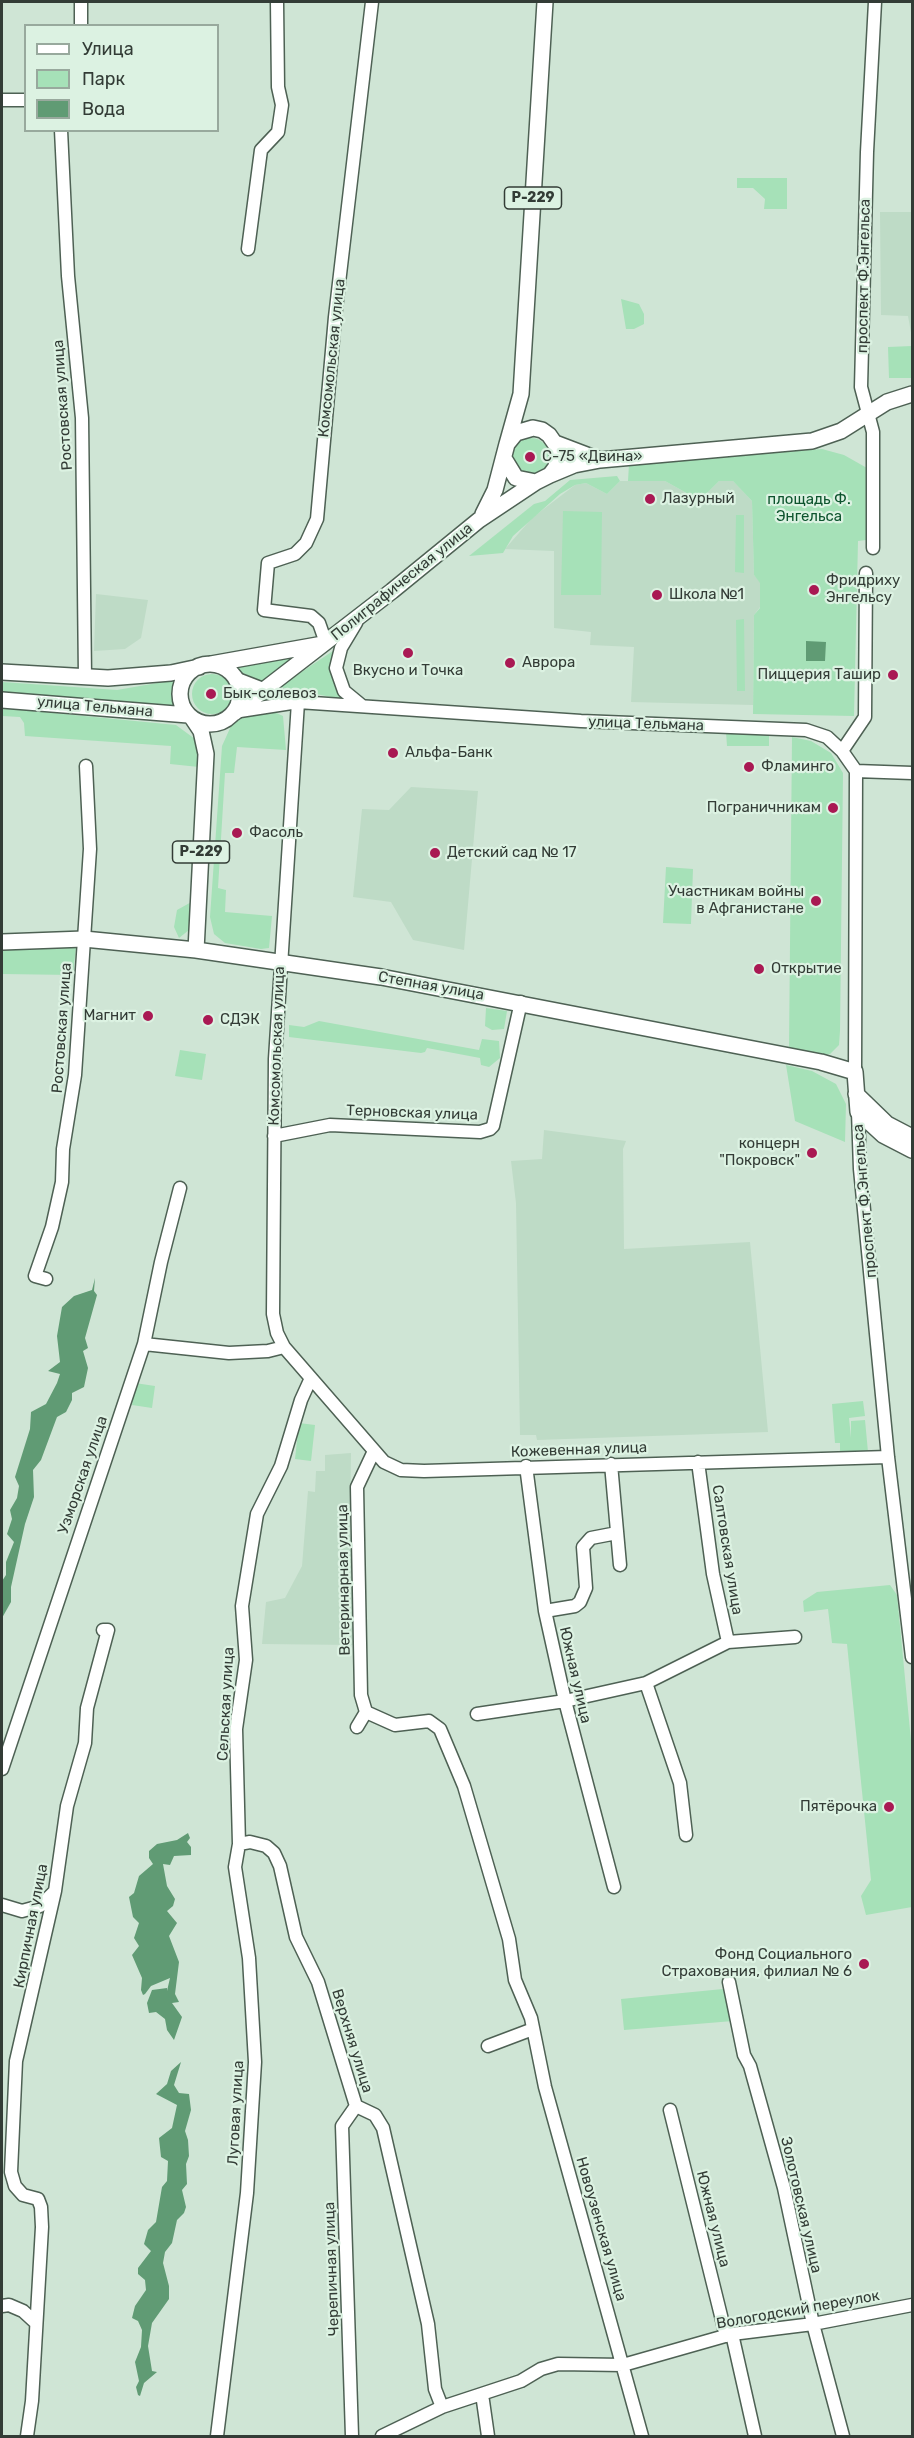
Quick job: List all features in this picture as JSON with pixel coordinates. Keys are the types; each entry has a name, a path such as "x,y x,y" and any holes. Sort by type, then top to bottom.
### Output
{"main road":[{"name":"Полиграфическая улица","path":"479,520 495,490 505,460 507,444 521,394 545,2"},
{"name":"Полиграфическая улица","path":"521,394 528,413 555,442"},
{"name":"Полиграфическая улица","path":"234,713 326,643 479,520 550,475 574,465 600,460 812,441 841,431 870,411 912,394"},
{"path":"507,444 516,433 524,429 542,430"},
{"path":"555,442 600,460"},
{"path":"550,475 558,458 555,442"},
{"path":"505,460 516,478 536,482"},
{"name":"Полиграфическая улица","path":"203,666 326,643"},
{"name":"улица Тельмана","path":"2,672 86,677 171,673 203,666 219,666 235,678"},
{"name":"Р-229","path":"196,950 206,754 201,731 182,705 181,688 185,679 203,666"},
{"path":"234,713 240,695 235,678"},
{"name":"улица Тельмана","path":"2,700 191,717 207,724 220,723 234,713"},
{"name":"Р-229","path":"206,754 220,723"},
{"name":"Степная улица","path":"2,942 84,939 196,950 381,977 776,1052 855,1072"},
{"name":"проспект Ф.Энгельса","path":"855,1072 858,1112"},
{"path":"856,1094 887,1124 912,1137"},
{"path":"858,1112 884,1135 912,1150"}],"street":[{"path":"81,2 81,24"},
{"path":"248,249 261,150 278,132 282,105 278,87 277,2"},
{"name":"Комсомольская улица","path":"326,643 319,623 311,616 264,610 268,563 295,554 306,543 316,519 335,317 372,2"},
{"name":"проспект Ф.Энгельса","path":"873,548 873,432 870,411 861,387 867,155 875,2"},
{"path":"2,100 24,100"},
{"name":"Ростовская улица","path":"61,132 68,276 82,418 86,677"},
{"path":"842,751 865,717 866,573"},
{"path":"361,615 347,634 336,668 344,691 362,705"},
{"name":"улица Тельмана","path":"235,678 298,702"},
{"name":"Комсомольская улица","path":"298,702 280,963 274,1136 273,1314 277,1333 284,1347 311,1378"},
{"name":"улица Тельмана","path":"234,713 253,707 298,702 581,721 806,730 827,737 842,751 856,771"},
{"name":"Ростовская улица","path":"46,1279 35,1276 52,1227 62,1182 63,1149 75,1075 90,849 86,766"},
{"path":"856,771 912,773"},
{"name":"проспект Ф.Энгельса","path":"855,1072 856,771"},
{"name":"Терновская улица","path":"274,1136 330,1125 480,1132 490,1129 493,1126 521,1002"},
{"name":"проспект Ф.Энгельса","path":"858,1112 860,1169 888,1457 911,1629 912,1657"},
{"name":"Узморская улица","path":"2,1769 144,1344 161,1262 180,1188"},
{"path":"144,1344 229,1353 268,1351 284,1347"},
{"name":"Кожевенная улица","path":"311,1378 384,1462 401,1470 424,1472 526,1466 888,1457"},
{"name":"Сельская улица","path":"238,1792 236,1729 246,1660 242,1606 257,1514 280,1466 301,1400 311,1378"},
{"name":"Ветеринарная улица","path":"366,1712 361,1695 357,1487 374,1451"},
{"name":"Салтовская улица","path":"698,1462 712,1574 728,1642"},
{"path":"611,1464 620,1565"},
{"name":"Южная улица","path":"526,1466 545,1611 565,1701 614,1887"},
{"path":"545,1611 575,1606 580,1602 586,1588 583,1547 591,1538 617,1533"},
{"name":"Кирпичная улица","path":"27,2436 32,2401 41,2206 38,2199 23,2195 15,2186 11,2172 16,2061 55,1891 67,1806 85,1743 87,1707 108,1630 103,1630"},
{"path":"477,1714 565,1701 646,1683 728,1642 795,1636"},
{"path":"646,1683 680,1783 686,1835"},
{"path":"357,1727 366,1712"},
{"name":"Новоузенская улица","path":"366,1712 395,1725 429,1721 440,1729 464,1786 509,1939 515,1980 533,2029 545,2087 642,2436"},
{"name":"Луговая улица","path":"217,2436 247,2193 255,2062 249,1958 235,1867 239,1844 238,1792"},
{"name":"Верхняя улица","path":"239,1844 250,1842 266,1846 274,1853 280,1866 296,1937 318,1982 356,2106 375,2115 383,2128 428,2324 435,2390 442,2407"},
{"path":"2,1905 22,1911 40,1906 55,1891"},
{"name":"Золотовская улица","path":"729,1982 744,2055 750,2066 784,2188 813,2324 843,2436"},
{"path":"488,2046 533,2029"},
{"name":"Черепичная улица","path":"352,2436 342,2126 347,2115 356,2106"},
{"name":"Южная улица","path":"670,2110 755,2436"},
{"path":"2,2306 9,2305 23,2312 35,2322"},
{"name":"Вологодский переулок","path":"382,2436 442,2407 521,2381 541,2369 558,2364 623,2365 729,2335 813,2324 912,2305"},
{"path":"482,2394 488,2436"}],"shaded area":[{"path":"880,212 912,212 912,338 908,316 881,315"},
{"name":"Школа №1","path":"620,481 665,481 692,496 705,495 719,481 733,481 752,501 754,575 760,582 760,607 754,615 753,705 631,702 634,647 590,645 591,632 554,628 554,551 505,549 532,518 575,485 586,483 607,494"},
{"path":"96,594 148,600 141,638 125,649 94,651"},
{"path":"411,787 478,791 464,950 413,940 391,902 353,897 362,809 389,810"},
{"path":"544,1130 626,1141 623,1149 624,1249 750,1242 768,1432 537,1440 536,1435 520,1435 516,1203 511,1161 542,1159"},
{"path":"351,1453 350,1535 354,1548 353,1645 262,1644 266,1602 285,1598 302,1566 308,1491 315,1492 316,1471 325,1471 325,1455"}],"green space":[{"path":"737,178 787,178 787,209 764,209 765,199 753,188 737,188"},
{"path":"621,299 639,304 644,314 644,324 634,329 626,329"},
{"path":"912,346 912,378 889,378 888,347"},
{"path":"531,438 544,443 549,456 544,469 531,474 518,469 513,456 518,443"},
{"name":"площадь Ф. Энгельса","path":"822,449 844,455 867,468 866,540 858,541 854,716 753,714 754,615 760,608 760,583 754,575 752,501 733,481 719,481 705,495 692,496 665,481 628,481 629,464"},
{"path":"617,476 620,481 607,494 586,483 575,485 560,494 513,536 503,553 469,556 534,504 545,501 570,480"},
{"path":"563,511 602,512 601,595 561,595"},
{"path":"736,515 744,515 744,573 735,572"},
{"path":"744,619 745,691 737,691 736,620"},
{"path":"336,649 332,677 342,699 279,687"},
{"path":"304,654 265,683 232,668"},
{"path":"212,674 220,675 226,680 231,686 231,702 226,708 220,713 212,714 204,713 198,708 193,702 192,694 193,686 198,680 204,675"},
{"path":"180,679 175,696 178,708 2,692 2,682 117,690"},
{"path":"2,708 176,725 195,739 200,750 199,767 170,764 171,746 25,736 24,723 20,717 2,716"},
{"path":"272,711 283,716 286,750 237,747 234,773 225,773 218,888 226,890 225,912 272,916 269,948 261,949 225,943 214,934 210,917 222,746 231,726 241,718 252,712"},
{"path":"726,732 769,733 769,746 727,746"},
{"path":"792,737 811,741 831,753 843,773 839,1045 830,1054 820,1056 789,1048"},
{"path":"666,867 693,869 691,924 663,923"},
{"path":"195,900 193,922 189,930 179,938 174,927 177,910"},
{"path":"76,947 73,975 2,974 2,950"},
{"path":"486,1008 507,1011 504,1029 492,1030 485,1026"},
{"path":"319,1021 479,1050 482,1039 499,1041 500,1058 489,1067 481,1065 480,1058 427,1048 421,1053 289,1037 289,1025 304,1027"},
{"path":"180,1050 206,1054 202,1080 175,1076"},
{"path":"786,1065 812,1071 836,1084 846,1104 845,1142 795,1121"},
{"path":"135,1383 155,1386 152,1408 132,1405"},
{"path":"863,1401 865,1416 849,1418 851,1438 851,1421 865,1420 868,1452 840,1452 840,1443 835,1443 832,1404"},
{"path":"299,1423 315,1425 311,1461 295,1459"},
{"path":"890,1585 897,1595 912,1751 912,1907 866,1915 861,1896 871,1880 847,1644 832,1643 828,1609 804,1612 803,1601 817,1592"},
{"path":"723,1989 733,2021 624,2030 621,1999"}],"water":[{"path":"806,641 826,642 825,661 806,661"},
{"path":"95,1278 94,1291 97,1295 85,1338 88,1348 83,1351 88,1368 84,1387 72,1393 72,1400 66,1412 57,1417 41,1460 33,1470 34,1497 25,1524 11,1587 11,1602 2,1618 2,1581 6,1575 6,1562 14,1542 7,1534 12,1519 10,1510 17,1498 19,1486 15,1477 30,1429 31,1412 46,1404 60,1374 48,1371 60,1362 57,1336 62,1307 74,1296 92,1290"},
{"path":"188,1833 190,1838 187,1842 191,1847 191,1855 174,1856 170,1865 163,1864 167,1886 175,1899 173,1906 167,1911 177,1923 169,1936 179,1962 175,1994 179,2002 172,2003 182,2017 174,2040 167,2030 165,2019 156,2012 149,2013 147,2003 152,1990 167,1988 167,1991 170,1978 151,1986 143,1995 141,1990 142,1978 132,1955 139,1946 134,1938 139,1923 133,1917 129,1897 134,1893 139,1876 153,1864 149,1858 149,1851 157,1844 177,1840"},
{"path":"181,2062 174,2085 179,2093 189,2094 191,2110 185,2131 189,2156 186,2164 187,2184 182,2190 186,2207 177,2220 172,2243 165,2252 163,2263 169,2286 169,2299 152,2323 148,2346 152,2371 157,2372 144,2383 140,2396 136,2387 139,2381 135,2362 141,2347 142,2330 138,2321 132,2318 135,2306 146,2290 145,2280 138,2274 138,2268 151,2251 144,2244 148,2230 156,2222 162,2187 167,2181 168,2161 161,2157 159,2138 172,2128 177,2105 156,2094 167,2084 171,2071"}],"place":[{"name":"С-75 «Двина»","path":"530,457"},
{"name":"Лазурный","path":"650,499"},
{"name":"Фридриху Энгельсу","path":"814,590"},
{"name":"Школа №1","path":"657,595"},
{"name":"Вкусно и Точка","path":"408,653"},
{"name":"Аврора","path":"510,663"},
{"name":"Пиццерия Ташир","path":"893,675"},
{"name":"Бык-солевоз","path":"211,694"},
{"name":"Альфа-Банк","path":"393,753"},
{"name":"Фламинго","path":"749,767"},
{"name":"Пограничникам","path":"833,808"},
{"name":"Фасоль","path":"237,833"},
{"name":"Детский сад № 17","path":"435,853"},
{"name":"Участникам войны в Афганистане","path":"816,901"},
{"name":"Открытие","path":"759,969"},
{"name":"Магнит","path":"148,1016"},
{"name":"СДЭК","path":"208,1020"},
{"name":"концерн \"Покровск\"","path":"812,1153"},
{"name":"Пятёрочка","path":"889,1807"},
{"name":"Фонд Социального Страхования, филиал № 6","path":"864,1964"}]}
